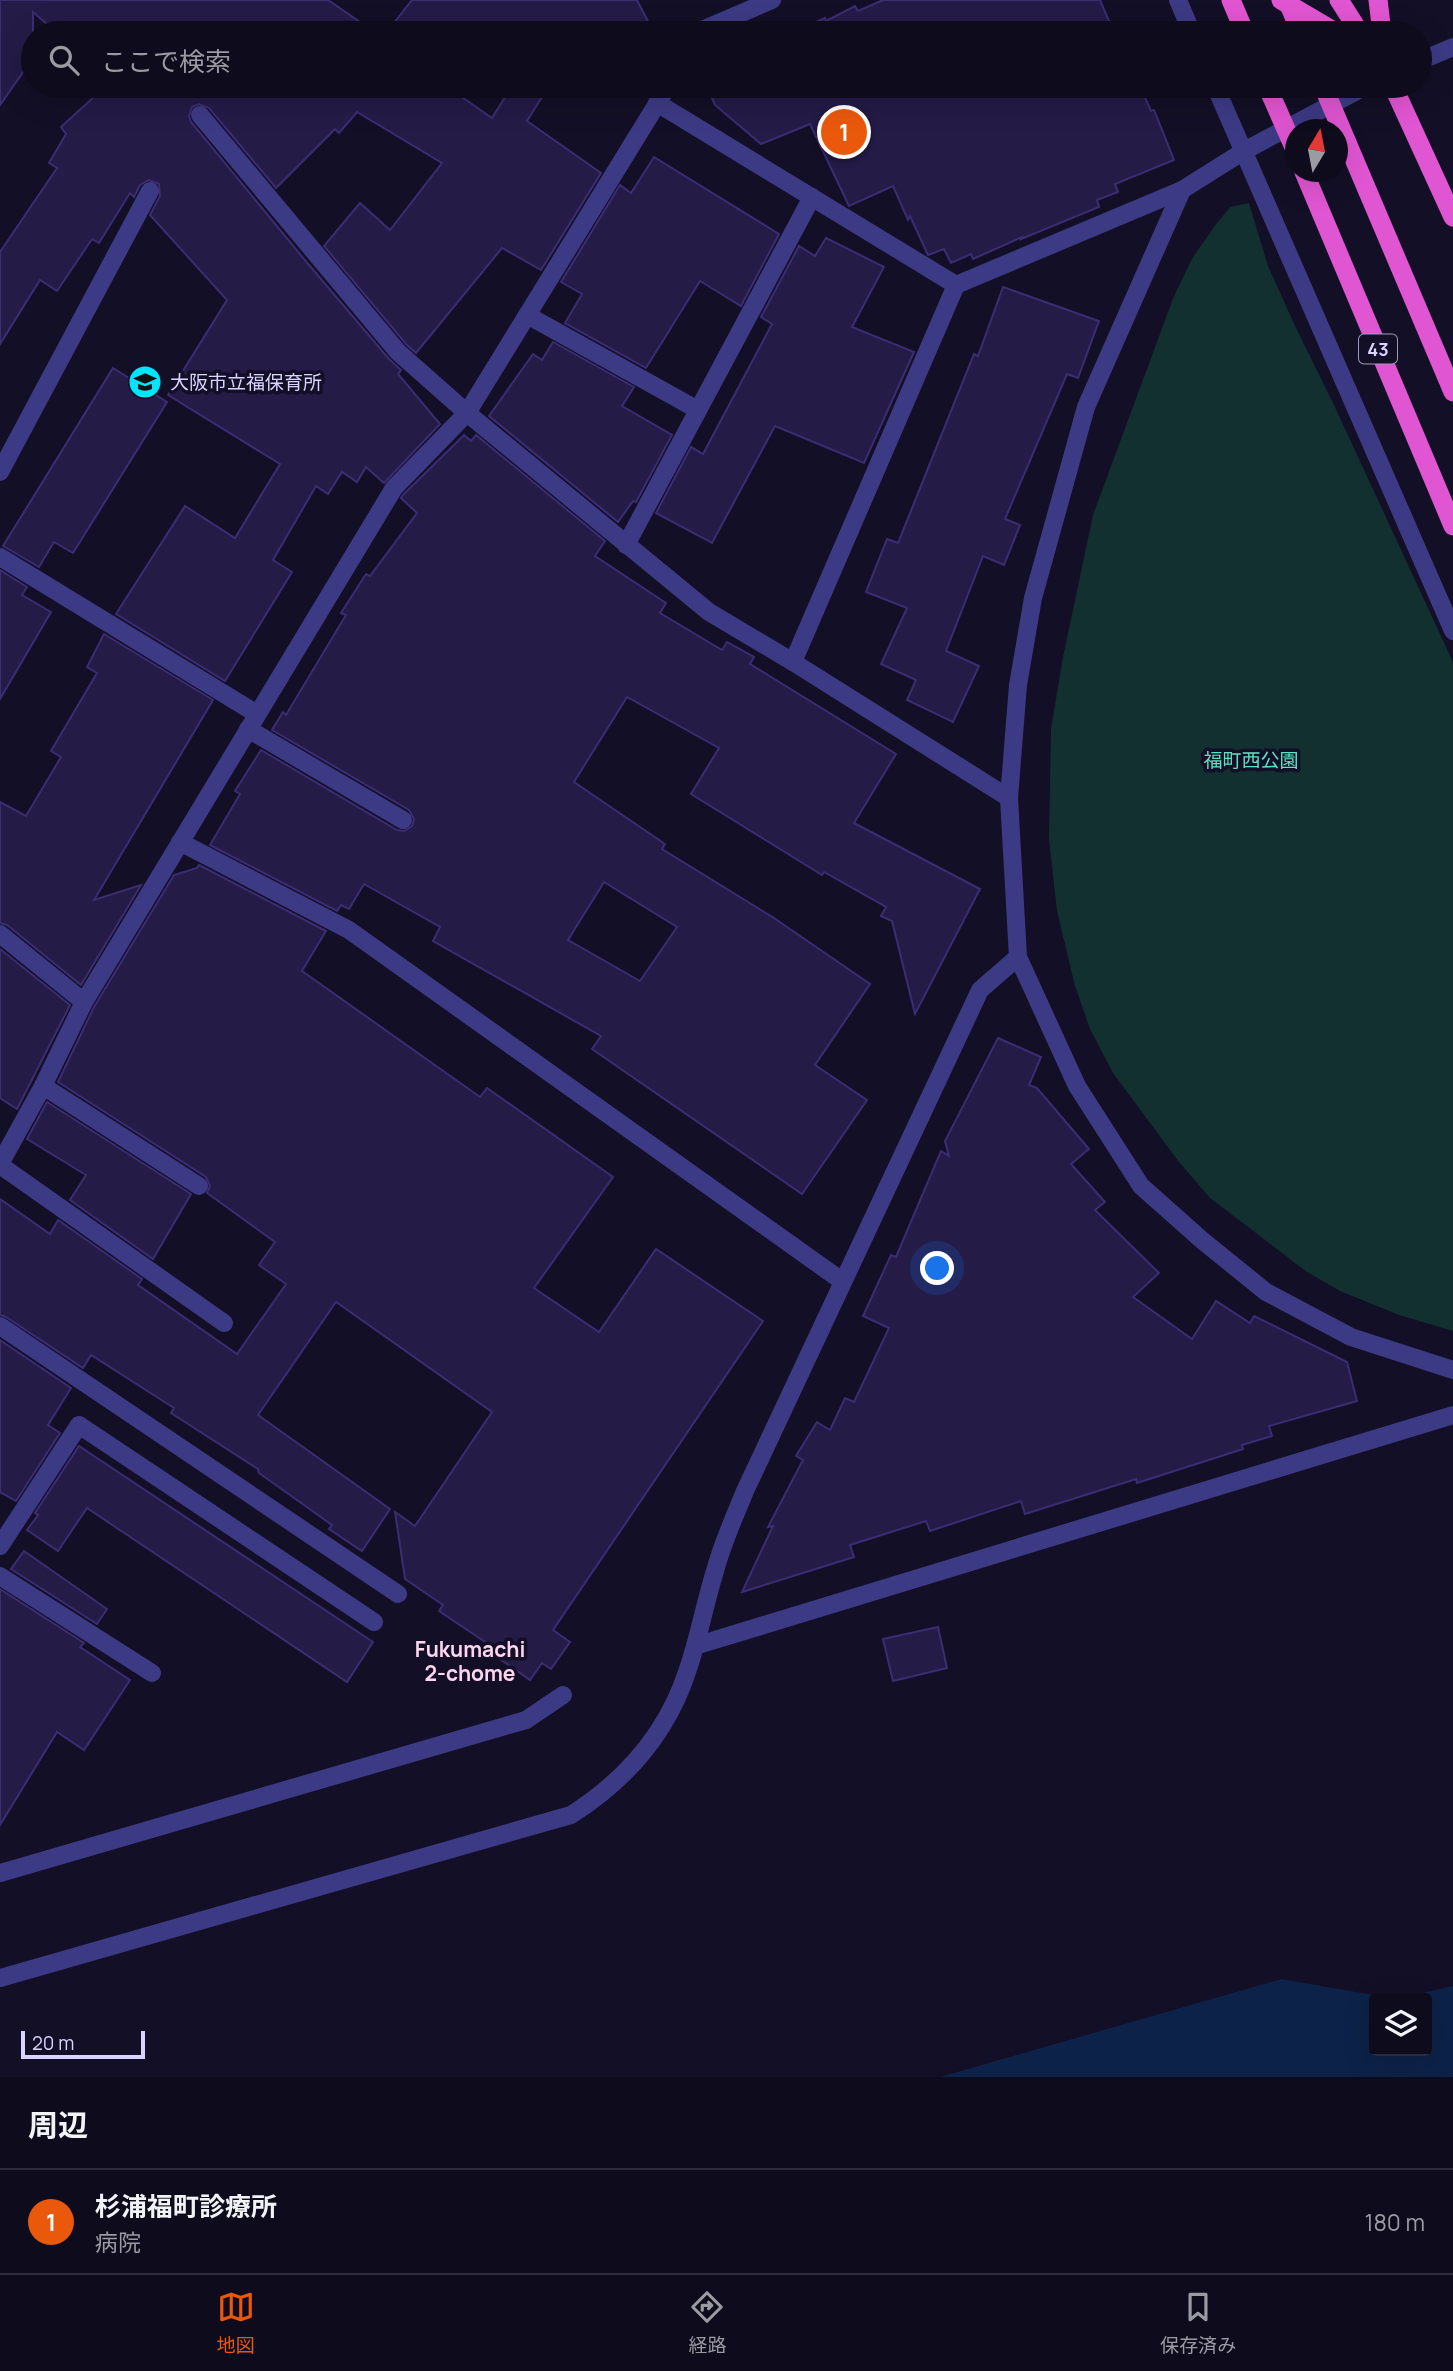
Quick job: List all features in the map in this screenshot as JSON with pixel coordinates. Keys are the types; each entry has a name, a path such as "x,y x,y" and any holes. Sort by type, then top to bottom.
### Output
{"highway":[{"path":"1231,0 1240,21"},
{"path":"1281,0 1317,21"},
{"path":"1287,0 1296,21"},
{"path":"1339,0 1352,21"},
{"path":"1378,0 1381,21"},
{"path":"1273,98 1285,126"},
{"name":"43","path":"1328,98 1453,393"},
{"path":"1399,98 1450,208"},
{"name":"43","path":"1308,182 1453,526"}],"street":[{"path":"723,21 772,0"},
{"path":"1178,0 1187,21"},
{"path":"1432,56 1453,47"},
{"path":"224,1323 0,1164 43,1086 84,1002 394,488 467,413 660,98"},
{"path":"1220,98 1453,631"},
{"path":"793,662 956,285 1182,190 1244,151 1343,98"},
{"path":"657,103 956,285"},
{"path":"200,115 398,352 467,413 709,612 1009,798"},
{"path":"1182,190 1086,407 1033,598 1018,685 1009,798 1018,957 1077,1086 1141,1186 1266,1292 1351,1337 1453,1370"},
{"path":"0,472 150,191"},
{"path":"626,545 812,197"},
{"path":"527,315 698,410"},
{"path":"0,558 404,820"},
{"path":"180,842 349,930 842,1281"},
{"path":"0,934 84,1002"},
{"path":"0,1978 570,1815 614,1783 650,1744 678,1697 729,1529 842,1281 980,990 1018,957"},
{"path":"43,1086 199,1186"},
{"path":"0,1326 398,1594"},
{"path":"695,1646 1453,1415"},
{"path":"0,1546 7,1522 79,1425 374,1622"},
{"path":"0,1576 152,1673"},
{"path":"0,1873 526,1720 563,1695"},
{"path":"0,1969 20,1972"}],"green space":[{"name":"福町西公園","path":"1249,203 1268,266 1453,662 1453,1331 1399,1315 1340,1291 1307,1272 1210,1198 1179,1162 1113,1073 1090,1029 1075,986 1057,911 1049,839 1051,729 1093,515 1174,296 1193,257 1230,207"}],"water":[{"path":"1281,1979 1369,1994 1369,2056 1432,2056 1432,1993 1422,1993 1453,1986 1453,2077 940,2077"}],"pier":[{"path":"1285,1976 936,2077 939,2074"}],"building":[{"path":"0,0 328,0 359,21 43,21 33,12 33,21 21,21 21,75 0,105"},
{"path":"412,0 637,0 648,21 395,21"},
{"path":"883,0 1100,0 1109,21 826,21 855,6 858,11"},
{"path":"93,98 463,98 492,118 504,98 541,98 527,121 601,173 541,270 502,248 416,353 324,246 360,203 390,230 442,163 357,112 339,133 335,129 276,188 209,108 199,104 192,107 189,116 191,122 309,265 401,370 398,374 440,424 384,483 366,467 357,482 342,472 328,494 316,486 273,560 292,572 225,681 116,614 185,506 235,538 280,464 168,395 227,300 150,215 160,196 159,184 149,180 140,185 134,197 130,193 99,243 92,239 57,291 40,280 0,344 0,252 57,168 49,163 66,134 61,127"},
{"path":"712,98 1145,98 1151,111 1154,110 1174,160 1115,184 1118,192 1097,200 1099,207 973,259 971,254 951,263 944,249 928,255 893,186 849,206 810,124 761,144 715,105"},
{"path":"654,157 779,234 741,306 700,281 646,368 565,323 582,294 561,282 620,185 631,193"},
{"path":"826,238 884,267 852,327 914,352 864,463 775,426 712,543 656,513 691,447 703,454 772,324 761,317 799,246 815,256"},
{"path":"1003,287 1099,321 1078,378 1067,374 1005,519 1020,525 1004,565 983,556 946,651 979,666 953,722 907,700 916,680 881,664 907,608 866,592 887,539 898,543 974,354 978,356"},
{"path":"553,342 634,387 622,406 672,435 636,502 633,501 618,522 489,416 533,354 542,360"},
{"path":"113,368 167,402 73,553 54,542 39,567 3,546"},
{"path":"464,435 471,441 476,435 605,541 595,556 666,603 660,613 722,650 727,642 754,657 750,664 896,754 854,823 980,889 915,1014 892,921 881,916 886,907 824,872 822,875 691,794 719,748 627,697 574,782 665,844 662,849 774,918 870,984 815,1065 867,1100 802,1194 592,1049 601,1036 433,941 440,927 364,884 349,909 341,905 337,911 210,845 240,794 235,791 261,750 397,830 404,831 412,826 414,819 409,810 272,730 283,712 286,715 346,615 341,613 366,574 370,576 417,513 401,498","holes":["604,882 677,927 640,981 568,940"]},
{"path":"0,570 27,587 22,595 51,612 0,699"},
{"path":"104,634 213,700 94,900 141,885 81,985 7,925 0,923 0,802 26,816 61,757 51,751 97,673 87,667"},
{"path":"199,865 326,931 302,971 480,1097 487,1088 613,1177 534,1288 599,1332 656,1249 763,1321 553,1630 570,1642 551,1669 542,1663 530,1680 491,1653 494,1648 439,1611 443,1605 405,1579 395,1512 415,1526 492,1412 336,1302 258,1415 390,1509 362,1551 329,1529 332,1525 259,1473 258,1469 171,1413 174,1408 91,1355 83,1368 0,1315 0,1199 50,1234 58,1220 142,1279 138,1285 237,1354 286,1284 259,1265 275,1242 207,1193 210,1186 206,1177 58,1082 94,1007 174,875"},
{"path":"0,949 70,1005 17,1109 0,1098"},
{"path":"998,1038 1041,1057 1029,1085 1037,1088 1089,1149 1071,1164 1105,1202 1095,1210 1159,1273 1133,1297 1192,1339 1216,1301 1250,1323 1254,1316 1347,1362 1357,1401 1269,1426 1272,1436 1242,1445 1243,1449 1137,1483 1136,1479 1025,1514 1021,1501 930,1531 926,1521 850,1545 854,1557 742,1592 773,1526 768,1527 803,1460 796,1456 817,1422 830,1430 845,1398 854,1402 889,1328 863,1316 891,1255 896,1257 941,1151 949,1156 945,1141"},
{"path":"47,1102 191,1194 153,1259 70,1200 86,1175 27,1139"},
{"path":"0,1340 71,1388 48,1425 60,1433 16,1501 0,1492"},
{"path":"79,1446 373,1642 347,1682 87,1508 58,1551 27,1530 38,1515 35,1513"},
{"path":"24,1551 107,1609 97,1624 11,1569"},
{"path":"0,1589 84,1643 80,1647 130,1680 84,1750 57,1732 0,1825"},
{"path":"938,1627 947,1668 893,1681 883,1639"}],"place":[{"name":"杉浦福町診療所","path":"844,132"},
{"name":"大阪市立福保育所","path":"145,382"}],"district":[{"name":"Fukumachi 2-chome","path":"470,1661"}]}
